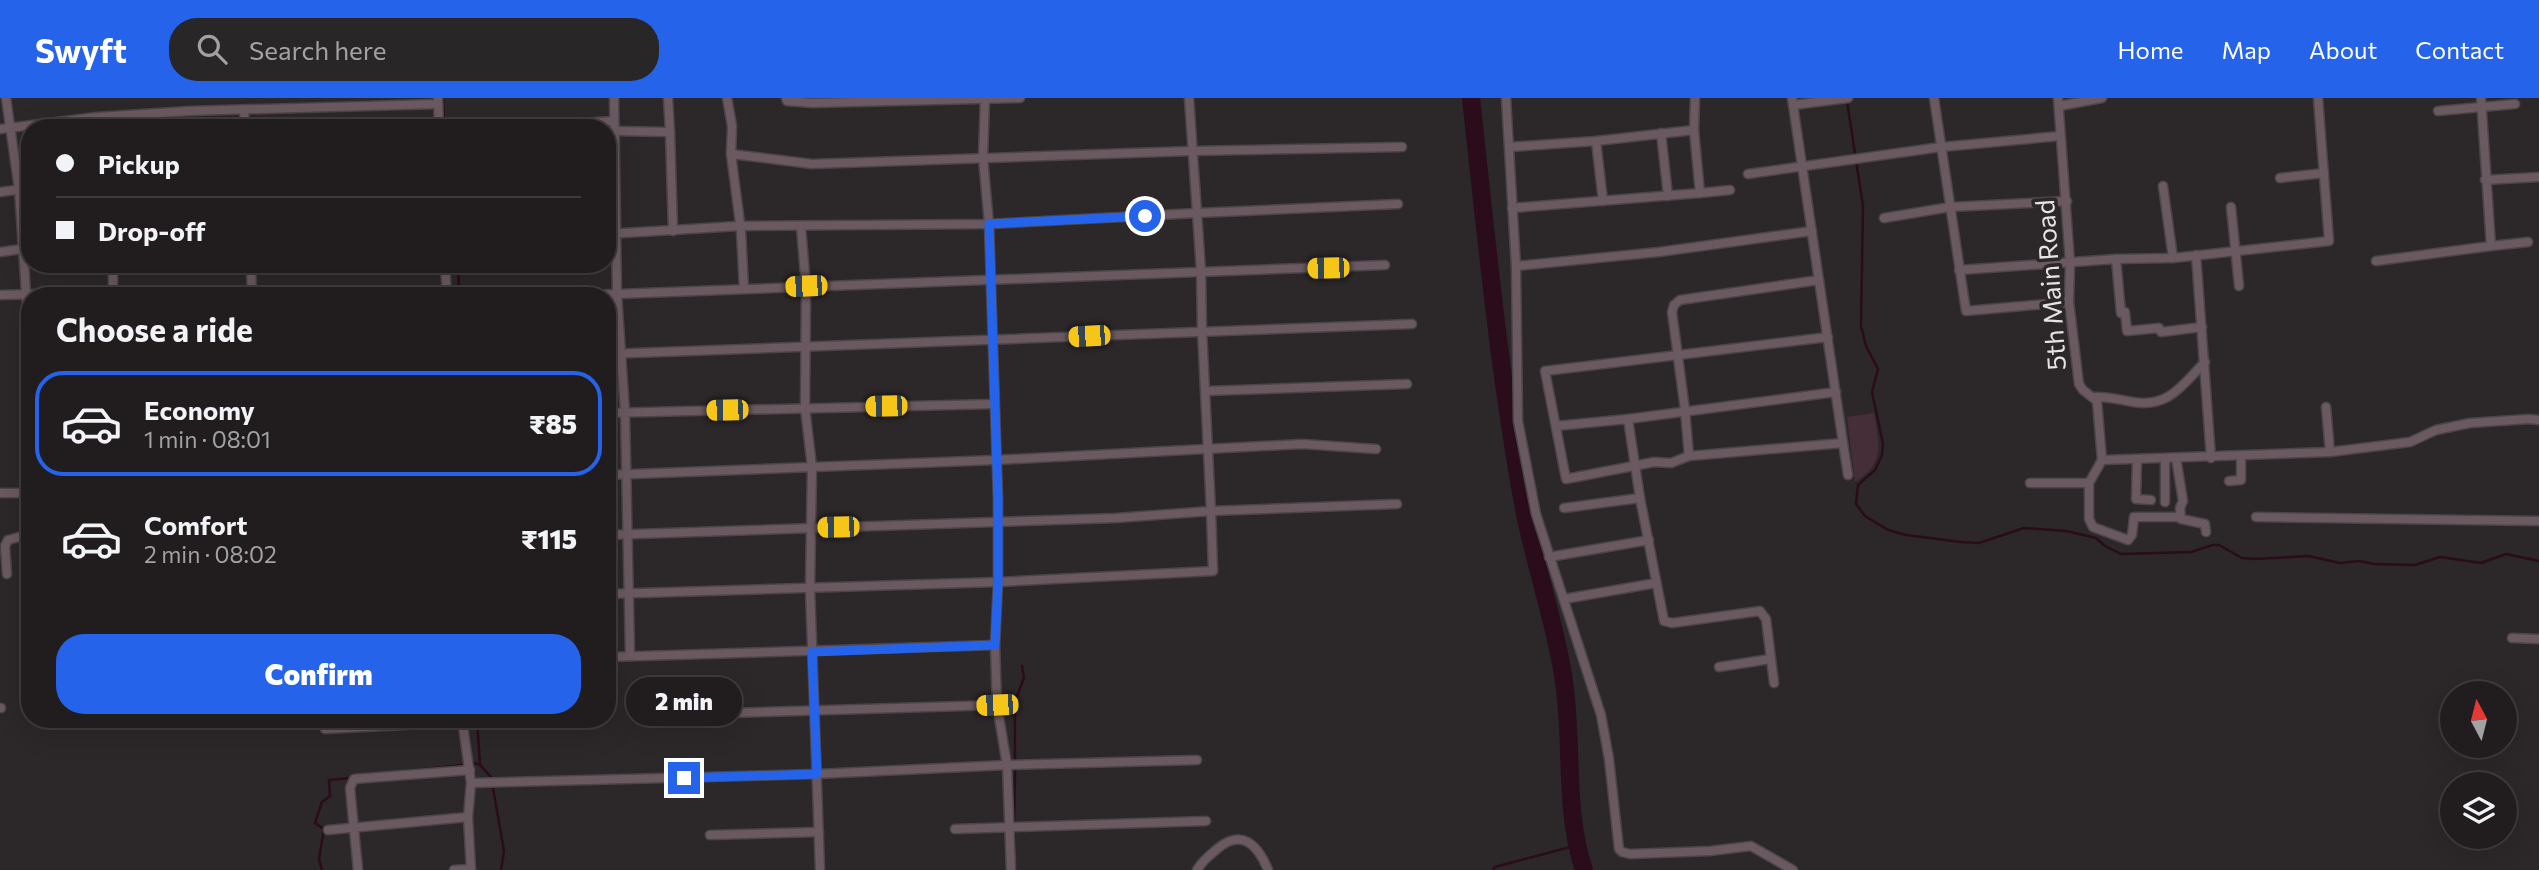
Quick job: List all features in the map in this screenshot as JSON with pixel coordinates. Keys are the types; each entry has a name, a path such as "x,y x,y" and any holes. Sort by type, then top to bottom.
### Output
{"street":[{"path":"6,98 19,189 21,229"},
{"path":"614,98 614,119"},
{"path":"668,98 673,231"},
{"path":"727,98 732,126 731,155 744,289"},
{"path":"786,98 787,101 812,103 1020,98"},
{"path":"616,594 998,582 1213,571 1201,271 1189,98"},
{"path":"1506,98 1516,267 1518,421 1533,502 1601,715 1619,849 1630,854 1710,851 1751,846 1793,870"},
{"path":"1700,193 1695,99 1705,98"},
{"path":"1848,98 1793,102 1848,475"},
{"path":"1934,98 1966,311 2069,302"},
{"path":"2059,102 2102,98"},
{"path":"1959,270 2116,259 2173,258 2329,241 2318,98"},
{"path":"985,99 983,158 989,224 997,523 997,705 1007,765 1011,870"},
{"path":"81,119 438,101 439,119"},
{"name":"5th Main Road","path":"2059,102 2067,201 2069,302 2080,384 2083,390 2097,401 2102,460"},
{"path":"2438,111 2481,102 2515,104"},
{"path":"2481,102 2491,246"},
{"path":"244,110 244,119"},
{"path":"0,129 21,127"},
{"path":"1510,147 1695,130"},
{"path":"616,131 670,132"},
{"path":"1661,133 1668,196"},
{"path":"1748,174 1941,147 2060,136"},
{"path":"1596,141 1603,201"},
{"path":"731,155 812,164 1402,147"},
{"path":"2280,178 2324,173"},
{"path":"2485,180 2539,177"},
{"path":"2163,186 2173,258"},
{"path":"0,192 19,189"},
{"path":"1512,208 1730,190"},
{"path":"1884,218 1950,207 2067,201"},
{"path":"616,234 739,226 989,224 1398,204"},
{"path":"2231,207 2239,286"},
{"path":"801,227 806,286 805,408 812,467 810,588 820,870"},
{"path":"1516,267 1658,252 1812,231"},
{"path":"2376,261 2528,242"},
{"path":"0,252 21,249"},
{"path":"2196,255 2211,458"},
{"path":"2116,259 2121,313 2125,312 2127,331 2159,328 2161,332 2202,327"},
{"path":"617,294 1385,265"},
{"path":"615,273 625,412 630,656"},
{"path":"1689,456 1672,312 1674,305 1680,300 1819,280"},
{"path":"0,295 21,293"},
{"path":"616,353 1412,324"},
{"path":"1828,337 1545,371 1566,479 1654,461 1671,463 1689,456 1843,443"},
{"path":"2095,397 2159,402 2168,398 2205,362"},
{"path":"1206,391 1407,384"},
{"path":"1556,426 1836,393"},
{"path":"616,412 994,404"},
{"path":"2326,407 2330,453"},
{"path":"1628,419 1664,621 1667,623 1760,611 1766,619 1774,683"},
{"path":"2206,531 2205,524 2180,517 2134,517 2132,534 2128,540 2093,527 2089,519 2088,483 2102,460 2330,453 2410,442 2436,430 2470,423 2529,419 2539,421"},
{"path":"616,475 1209,451 1302,444 1376,449"},
{"path":"2229,481 2241,480 2241,456"},
{"path":"2176,458 2183,501 2180,517"},
{"path":"2165,459 2165,502"},
{"path":"2137,460 2136,499 2151,500"},
{"path":"2030,483 2088,483"},
{"path":"0,493 21,493"},
{"path":"1564,508 1640,498"},
{"path":"616,535 1116,519 1211,511 1397,504"},
{"path":"2256,517 2539,521"},
{"path":"8,574 5,546 8,540 21,536"},
{"path":"1549,557 1649,540"},
{"path":"1564,599 1656,583"},
{"path":"2512,638 2539,639"},
{"path":"616,657 995,645"},
{"path":"1719,667 1770,659"},
{"path":"660,715 997,705"},
{"path":"325,729 342,728"},
{"path":"454,870 471,869 468,817 471,783 463,728"},
{"path":"471,783 1197,760"},
{"path":"358,870 350,788 354,779 470,771"},
{"path":"328,830 468,817"},
{"path":"955,828 1206,821"},
{"path":"710,835 819,832"},
{"path":"1197,870 1216,849 1235,839 1246,840 1255,846 1269,870"}],"shaded area":[{"path":"1874,413 1878,443 1876,460 1872,468 1855,482 1847,417"}],"waterway":[{"path":"443,98 444,119"},
{"path":"1471,98 1507,407 1524,509 1563,675 1573,822 1584,870"},
{"path":"1847,101 1863,206 1861,326 1866,346 1878,369 1872,392 1883,444 1882,455 1875,470 1858,485 1856,504 1865,516 1888,530 1906,535 1961,542 1979,543 2024,528 2066,531 2096,538 2121,554 2191,552 2219,545 2242,558 2255,559 2308,556 2340,563 2359,561 2415,565 2440,557 2481,563 2506,554 2539,561"},
{"path":"458,273 459,287"},
{"path":"1015,759 1015,701 1024,678 1022,666"},
{"path":"478,728 480,765"},
{"path":"474,763 480,765 491,777"},
{"path":"407,771 462,765"},
{"path":"1014,824 1015,770"},
{"path":"322,870 319,859 324,829 315,823 322,802 330,796 329,780 351,778"},
{"path":"493,788 504,851 501,870"},
{"path":"1014,831 1015,870"},
{"path":"1493,870 1495,867 1578,845"}],"route":[{"path":"684,778 817,774 812,652 995,645 998,499 989,224 1145,216"}]}
